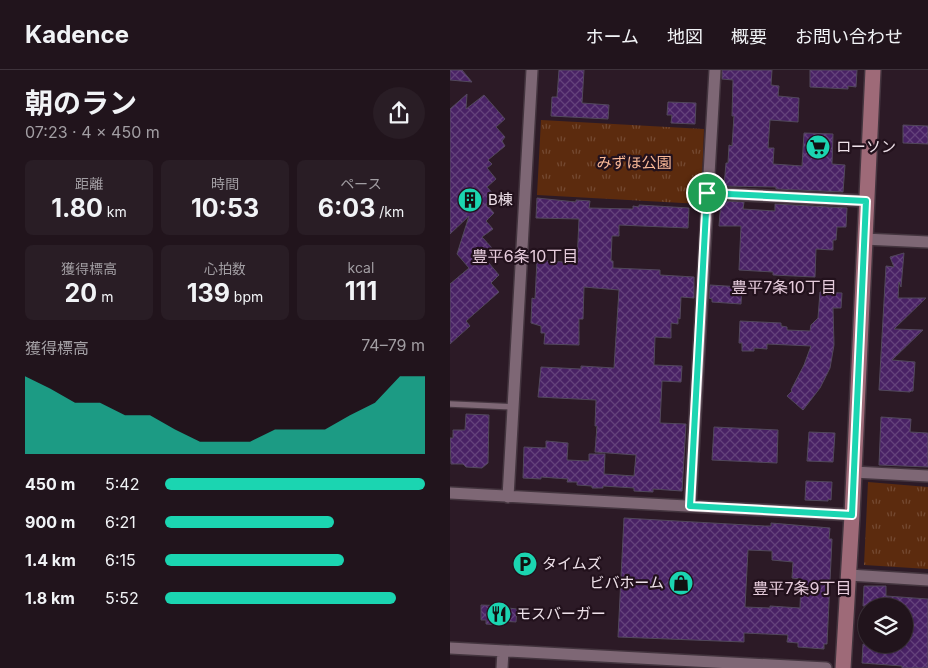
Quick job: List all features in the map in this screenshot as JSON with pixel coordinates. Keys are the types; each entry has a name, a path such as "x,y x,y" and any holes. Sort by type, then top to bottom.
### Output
{"street":[{"path":"508,496 532,70"},
{"path":"690,506 715,70"},
{"path":"843,668 873,70"},
{"path":"707,193 866,201"},
{"path":"864,239 928,242"},
{"path":"854,472 928,476"},
{"path":"450,494 852,515"},
{"path":"848,575 928,580"},
{"path":"450,648 826,668"},
{"path":"502,668 503,651"}],"lane":[{"path":"450,404 513,407"}],"green space":[{"name":"みずほ公園","path":"541,120 704,129 701,204 537,195"},
{"path":"868,482 928,487 928,569 864,565"}],"building":[{"path":"450,70 462,70 472,82 450,80"},
{"path":"559,70 584,70 582,103 609,105 608,119 551,116 552,97 557,97"},
{"path":"722,70 772,70 771,85 779,86 778,96 799,98 798,122 770,120 768,148 774,148 773,164 802,166 804,133 833,134 832,164 845,165 843,192 776,189 776,187 724,186 729,145 732,146 734,116 732,116 733,80 722,79"},
{"path":"810,70 857,70 856,87 848,86 848,89 810,87"},
{"path":"467,94 466,109 484,95 505,119 496,127 505,137 502,141 505,146 488,160 492,164 487,168 496,179 487,187 495,196 486,204 494,213 486,221 493,229 482,237 492,248 483,256 499,275 491,283 499,292 466,321 470,326 450,344 450,284 469,268 457,254 469,216 450,234 450,109"},
{"path":"668,102 696,103 695,124 671,123 672,115 667,115"},
{"path":"903,125 928,126 928,144 903,143"},
{"path":"537,198 576,202 576,200 590,201 589,208 633,209 633,206 639,207 639,205 689,208 688,228 619,225 619,236 612,236 611,261 613,261 613,268 660,270 660,275 694,277 694,298 681,297 680,319 678,318 678,324 671,323 671,338 655,337 654,365 682,366 681,382 662,381 660,423 686,424 682,491 653,489 653,492 634,491 634,488 603,486 603,488 592,488 592,486 577,485 577,482 567,482 568,479 523,478 524,447 546,448 546,441 568,443 567,460 589,461 589,454 605,454 604,474 634,476 636,455 595,452 596,400 538,397 541,367 581,369 581,366 614,368 619,290 584,287 583,319 579,319 579,345 544,344 545,333 541,333 541,326 531,323 532,298 535,299 537,260 577,263 579,219 536,218"},
{"path":"721,201 744,202 743,209 775,211 775,204 847,208 846,227 837,227 836,240 833,240 833,250 816,249 815,277 773,275 773,272 739,270 741,226 719,226"},
{"path":"904,253 901,287 899,282 898,298 926,298 894,329 923,330 892,360 915,362 913,391 879,390 886,266 894,267 890,257"},
{"path":"710,285 742,287 741,304 712,302 712,299 709,298"},
{"path":"820,292 842,293 841,308 833,308 834,345 830,368 820,388 803,410 787,396 792,391 811,346 767,344 767,349 754,348 754,351 742,351 742,343 739,343 740,321 781,323 781,326 787,327 787,330 810,331 811,325 818,318"},
{"path":"466,414 489,415 488,463 482,468 466,467 463,464 451,464 450,438 453,438 453,430 465,430"},
{"path":"881,417 911,419 910,432 928,433 928,467 879,465"},
{"path":"714,427 778,430 777,463 712,460"},
{"path":"809,432 835,433 833,462 807,461"},
{"path":"806,481 832,482 831,500 805,500"},
{"path":"624,518 765,526 771,526 771,523 830,528 829,539 832,539 827,644 824,644 824,649 798,647 798,643 787,642 788,635 744,633 744,642 618,637","holes":["748,550 772,551 772,560 793,562 792,578 801,579 800,608 745,607"]},
{"path":"864,586 886,586 886,596 928,599 928,668 902,668 902,666 862,663 863,653 913,653 913,598 863,598"},
{"name":"モスバーガー","path":"481,605 508,606 508,608 517,609 516,622 501,621 501,625 486,624 486,620 481,620"}],"place":[{"name":"ローソン","path":"818,147"},
{"name":"B棟","path":"470,200"},
{"name":"タイムズ","path":"525,564"},
{"name":"ビバホーム","path":"681,583"},
{"name":"モスバーガー","path":"499,614"}],"district":[{"name":"豊平6条10丁目","path":"525,256"},
{"name":"豊平7条10丁目","path":"784,287"},
{"name":"豊平7条9丁目","path":"802,588"}],"route":[{"path":"707,193 866,201 852,515 690,506 707,193"}]}
